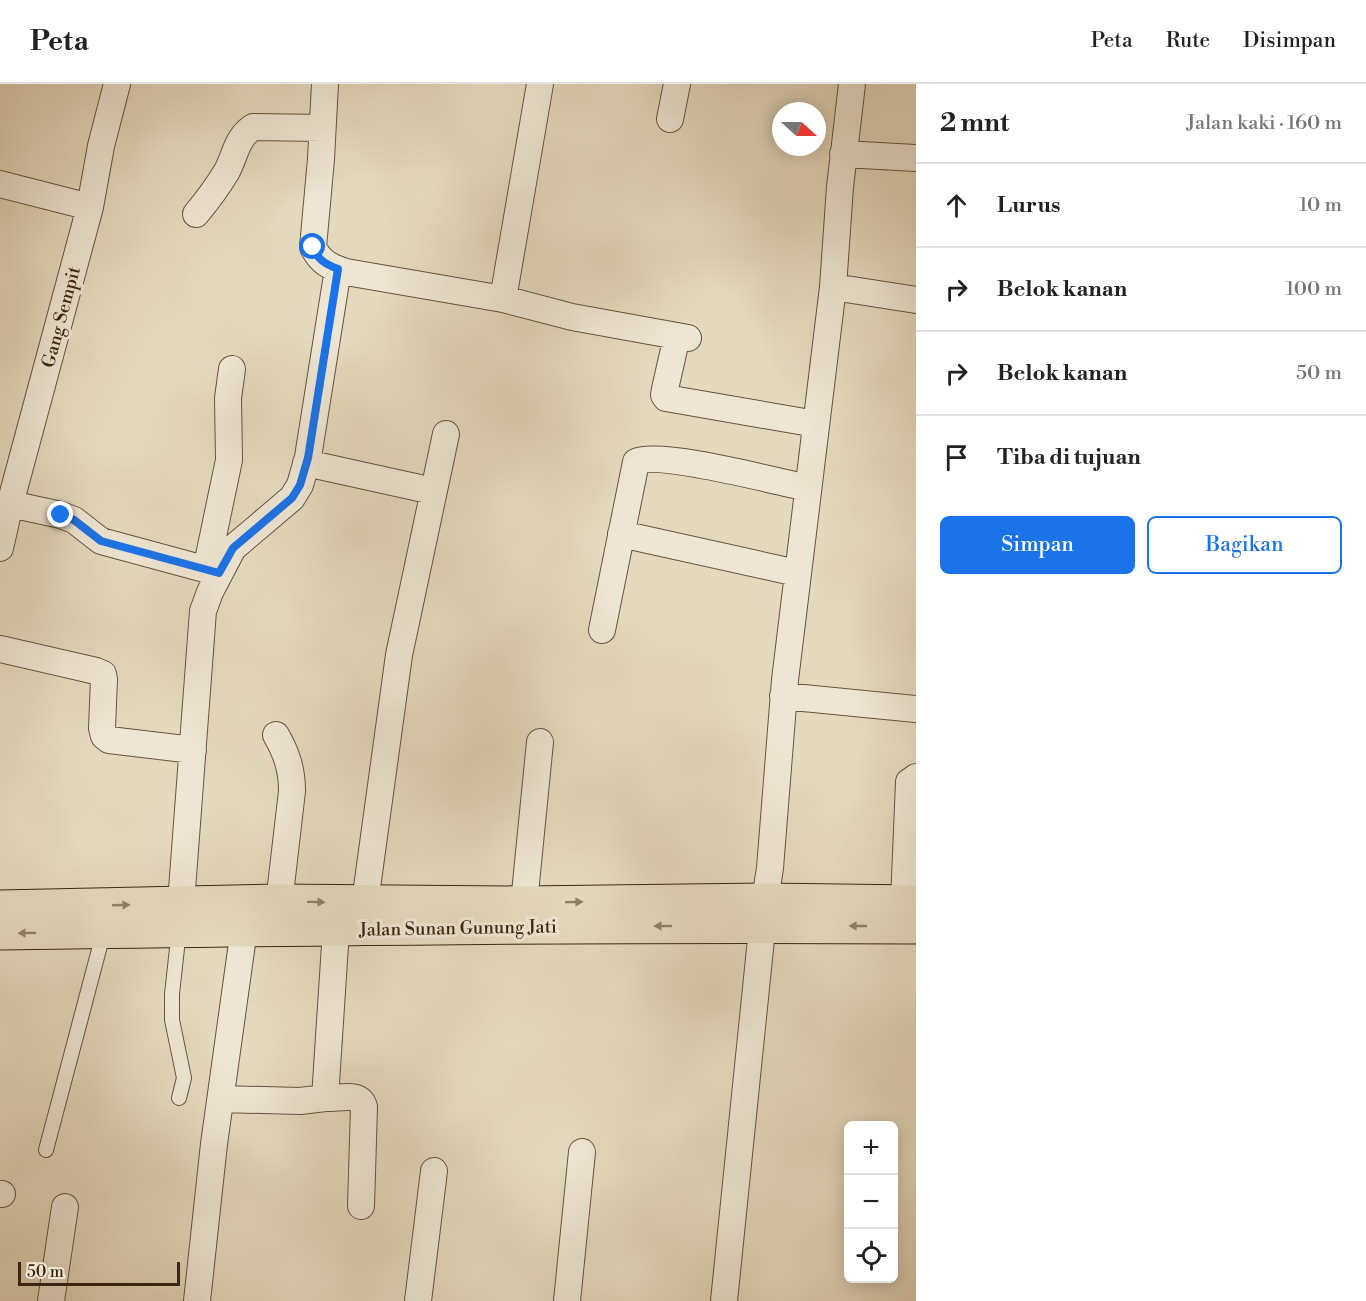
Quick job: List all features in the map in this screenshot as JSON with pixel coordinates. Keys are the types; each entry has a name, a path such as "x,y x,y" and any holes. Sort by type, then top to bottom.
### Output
{"highway":[{"path":"0,933 82,923 193,916 266,920 524,903 764,913 912,910"},
{"path":"0,907 82,923"},
{"name":"Jalan Sunan Gunung Jati","path":"193,916 266,920 336,930 383,911 764,913"}],"street":[{"name":"Gang Sempit","path":"1,539 90,207 101,146 117,84"},
{"path":"325,84 313,247 317,256 325,264 338,269 503,299 572,317 683,337 665,389 666,398 816,424"},
{"path":"503,299 540,84"},
{"path":"670,119 677,84"},
{"path":"724,1301 770,868 783,696 833,287 843,154 852,84"},
{"path":"196,214 225,175 241,136 246,131 253,127 322,128"},
{"path":"843,154 916,158"},
{"path":"0,184 90,207"},
{"path":"213,572 233,548 292,498 300,485 306,463 338,269"},
{"path":"833,287 916,300"},
{"path":"193,916 193,750 204,611 213,572 229,460 228,398 232,369"},
{"path":"383,911 399,655 446,434"},
{"path":"602,630 636,462 647,458 691,463 808,488"},
{"path":"306,463 433,491"},
{"path":"10,504 74,520 101,541 213,572"},
{"path":"621,534 797,573"},
{"path":"0,649 96,671 103,675 105,680 102,728 104,736 109,740 193,750"},
{"path":"783,696 916,709"},
{"path":"197,1301 220,1100 266,920 292,791 292,772 288,758 276,735"},
{"path":"524,903 540,742"},
{"path":"912,910 909,782 916,777"},
{"path":"325,1098 336,930"},
{"path":"220,1100 300,1101 357,1098 363,1102 361,1206"},
{"path":"567,1301 582,1152"},
{"path":"418,1301 435,1171"},
{"path":"51,1301 65,1207"}],"lane":[{"path":"179,1098 184,1078 172,1020 172,994 193,916"},
{"path":"46,1150 101,942 82,923"}],"route":[{"path":"61,515 74,520 101,541 219,573 233,548 292,498 300,485 308,458 338,269 325,264 317,256 313,247"}]}
